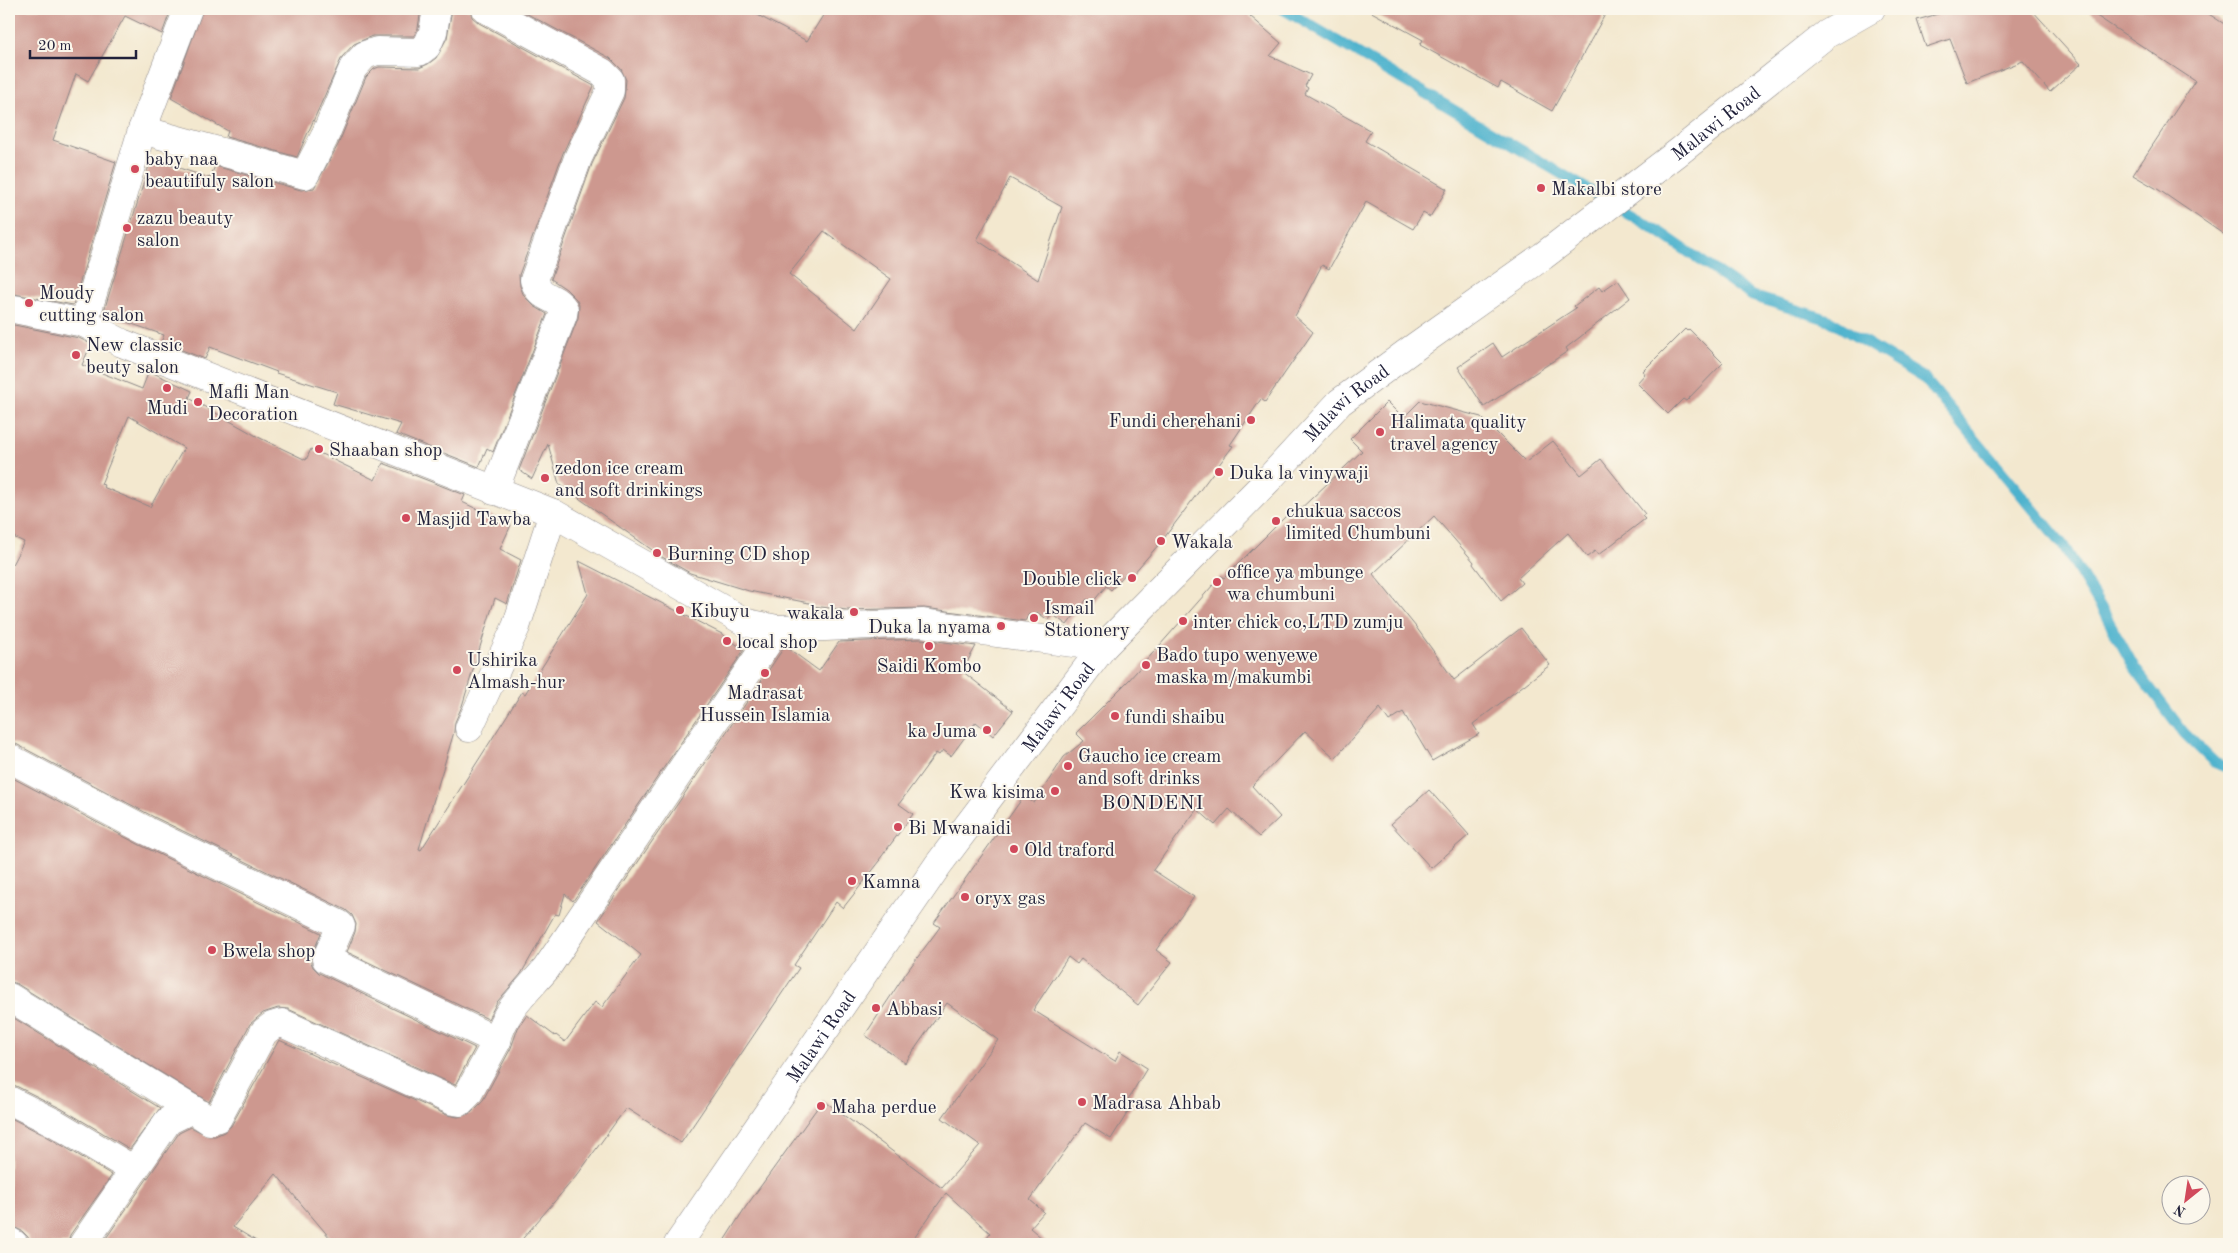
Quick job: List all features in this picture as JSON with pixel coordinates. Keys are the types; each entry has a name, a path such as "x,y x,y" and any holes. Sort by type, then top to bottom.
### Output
{"street":[{"path":"84,323 142,130 188,9"},
{"path":"142,130 305,175 324,138 353,68 365,55 377,51 420,52 427,46 433,32 437,9"},
{"path":"486,9 602,72 610,80 610,91 578,158 534,280 537,290 543,296 560,303 564,309 563,315 494,491"},
{"name":"Malawi Road","path":"678,1244 938,865 1104,647 1268,480 1340,402 1412,348 1543,256 1680,152 1827,34 1871,9"},
{"path":"9,308 84,323 122,343 553,513 747,623 777,629 922,623 1104,647"},
{"path":"469,728 516,627 553,513"},
{"path":"9,997 210,1121 218,1118 264,1032 272,1026 282,1023 453,1101 460,1102 468,1094 497,1042 498,1033 516,1004 546,969 777,629"},
{"path":"9,758 146,831 340,924 342,926 326,959 497,1042"},
{"path":"9,1100 55,1123 134,1170"},
{"path":"83,1244 168,1122 192,1109"},
{"path":"9,1241 14,1244"}],"building":[{"path":"9,9 171,9 162,34 125,16 88,81 76,74 53,140 116,162 73,305 9,293"},
{"path":"203,9 421,9 418,28 414,36 372,36 354,44 342,57 297,157 226,137 228,131 171,98"},
{"path":"452,9 470,9 472,17 479,23 594,86 563,153 519,275 520,286 524,296 534,306 547,314 493,452 487,448 479,467 396,434 401,424 333,404 337,392 276,373 210,347 205,359 161,342 164,335 103,314 151,159 210,178 215,166 301,190 314,188 338,145 366,77 379,67 419,68 436,58 447,38"},
{"path":"518,9 746,9 807,41 827,9 1250,9 1250,16 1281,43 1270,56 1311,75 1305,86 1308,88 1305,94 1371,131 1365,141 1447,189 1430,217 1423,213 1413,229 1366,202 1329,269 1322,265 1295,316 1313,332 1265,402 1261,399 1230,445 1233,446 1161,542 1132,575 1128,571 1111,590 1106,586 1092,603 1087,599 1067,625 1052,614 1048,620 1037,612 1033,617 1029,614 1025,621 924,608 847,610 812,606 814,604 749,591 690,573 662,557 559,484 548,444 532,479 519,470 578,318 579,305 576,299 566,289 551,279 592,164 624,98 626,80 621,69 610,58","holes":["1010,178 1062,207 1038,280 977,240","824,231 891,279 857,329 789,274"]},
{"path":"1366,9 1608,9 1552,111 1501,82 1498,88 1420,45 1423,40"},
{"path":"1955,9 2031,9 2081,64 2050,92 2023,61 1967,83 1950,39 1926,47 1917,20"},
{"path":"2086,9 2201,9 2229,27 2229,238 2159,190 2133,175 2195,81"},
{"path":"1618,280 1630,298 1566,348 1568,351 1484,407 1458,367 1493,343 1502,357 1576,308 1574,306 1599,287 1602,291"},
{"path":"9,324 79,338 91,344 82,365 142,389 149,371 192,391 189,398 260,438 306,460 311,449 375,480 383,463 465,495 462,502 511,525 500,549 521,560 507,604 495,598 462,706 455,722 454,732 419,849 421,850 522,692 525,694 588,594 579,561 722,634 744,650 573,901 565,894 559,915 555,914 521,974 497,1002 488,1019 347,952 356,924 352,915 346,910 154,817 9,742 9,570 24,542 9,535","holes":["129,416 184,448 150,507 103,487 104,485 101,484"]},
{"path":"1685,329 1687,331 1689,329 1723,363 1686,401 1683,399 1668,414 1637,383 1645,374 1643,371"},
{"path":"1420,401 1481,417 1526,462 1553,441 1581,475 1601,459 1645,514 1642,516 1645,519 1598,555 1595,551 1587,557 1568,533 1518,578 1522,583 1501,601 1473,564 1474,562 1434,516 1373,574 1416,627 1454,680 1521,628 1550,665 1473,724 1479,734 1432,761 1403,712 1389,721 1380,708 1335,758 1305,731 1252,786 1280,817 1259,837 1229,809 1215,825 1197,809 1153,870 1194,897 1156,950 1172,962 1138,1005 1081,959 1077,964 1068,957 1033,1010 1115,1061 1120,1051 1147,1068 1127,1101 1133,1104 1111,1139 1085,1123 1030,1200 1044,1212 1030,1228 1049,1244 982,1244 990,1233 946,1193 910,1244 722,1244 745,1208 823,1100 942,1188 980,1145 942,1118 998,1040 947,1003 905,1063 865,1035 906,973 940,927 934,923 1024,796 1034,803 1064,757 1084,741 1076,733 1129,680 1221,576 1224,578 1292,510 1295,514 1362,451 1350,439 1387,402 1403,418"},
{"path":"921,639 976,646 962,671 1013,711 993,736 976,722 951,756 943,750 939,755 936,753 899,804 913,814 880,861 843,908 836,902 794,965 799,968 681,1143 626,1108 578,1174 518,1244 335,1244 276,1174 233,1227 261,1244 102,1244 179,1133 191,1127 208,1136 215,1136 231,1126 279,1040 447,1115 458,1117 471,1113 482,1102 511,1048 518,1028 527,1015 565,1042 595,1002 602,1007 641,955 598,921 785,646 819,671 839,642"},
{"path":"9,776 140,845 321,933 310,960 313,967 319,973 475,1048 455,1085 288,1009 278,1008 263,1013 250,1024 209,1102 17,984 9,981"},
{"path":"1429,790 1469,835 1431,868 1391,824"},
{"path":"9,1015 160,1108 130,1149 62,1109 9,1084"},
{"path":"9,1117 48,1137 112,1175 70,1235 68,1244 30,1244 28,1237 22,1231 9,1225"}],"waterway":[{"path":"1283,9 1658,231 1752,296 1829,320 1924,378 2063,545 2102,609 2134,667 2184,733 2215,763 2229,768"}],"place":[{"name":"baby naa beautifuly salon","path":"135,169"},
{"name":"Makalbi store","path":"1541,188"},
{"name":"zazu beauty salon","path":"127,228"},
{"name":"Moudy cutting salon","path":"29,303"},
{"name":"New classic beuty salon","path":"76,355"},
{"name":"Mudi","path":"167,388"},
{"name":"Mafli Man Decoration","path":"198,402"},
{"name":"Fundi cherehani","path":"1251,420"},
{"name":"Halimata quality travel agency","path":"1380,432"},
{"name":"Shaaban shop","path":"319,449"},
{"name":"Duka la vinywaji","path":"1219,472"},
{"name":"zedon ice cream and soft drinkings","path":"545,478"},
{"name":"Masjid Tawba","path":"406,518"},
{"name":"chukua saccos limited Chumbuni","path":"1276,521"},
{"name":"Wakala","path":"1161,541"},
{"name":"Burning CD shop","path":"657,553"},
{"name":"Double click","path":"1132,578"},
{"name":"office ya mbunge wa chumbuni","path":"1217,582"},
{"name":"Kibuyu","path":"680,610"},
{"name":"wakala","path":"854,612"},
{"name":"Ismail Stationery","path":"1034,618"},
{"name":"inter chick co,LTD zumju","path":"1183,621"},
{"name":"Duka la nyama","path":"1001,626"},
{"name":"local shop","path":"727,641"},
{"name":"Saidi Kombo","path":"929,646"},
{"name":"Bado tupo wenyewe maska m/makumbi","path":"1146,665"},
{"name":"Ushirika Almash-hur","path":"457,670"},
{"name":"Madrasat Hussein Islamia","path":"765,673"},
{"name":"fundi shaibu","path":"1115,716"},
{"name":"ka Juma","path":"987,730"},
{"name":"Gaucho ice cream and soft drinks","path":"1068,766"},
{"name":"Kwa kisima","path":"1055,791"},
{"name":"Bi Mwanaidi","path":"898,827"},
{"name":"Old traford","path":"1014,849"},
{"name":"Kamna","path":"852,881"},
{"name":"oryx gas","path":"965,897"},
{"name":"Bwela shop","path":"212,950"},
{"name":"Abbasi","path":"876,1008"},
{"name":"Madrasa Ahbab","path":"1082,1102"},
{"name":"Maha perdue","path":"821,1106"}],"district":[{"name":"BONDENI","path":"1153,802"}]}
